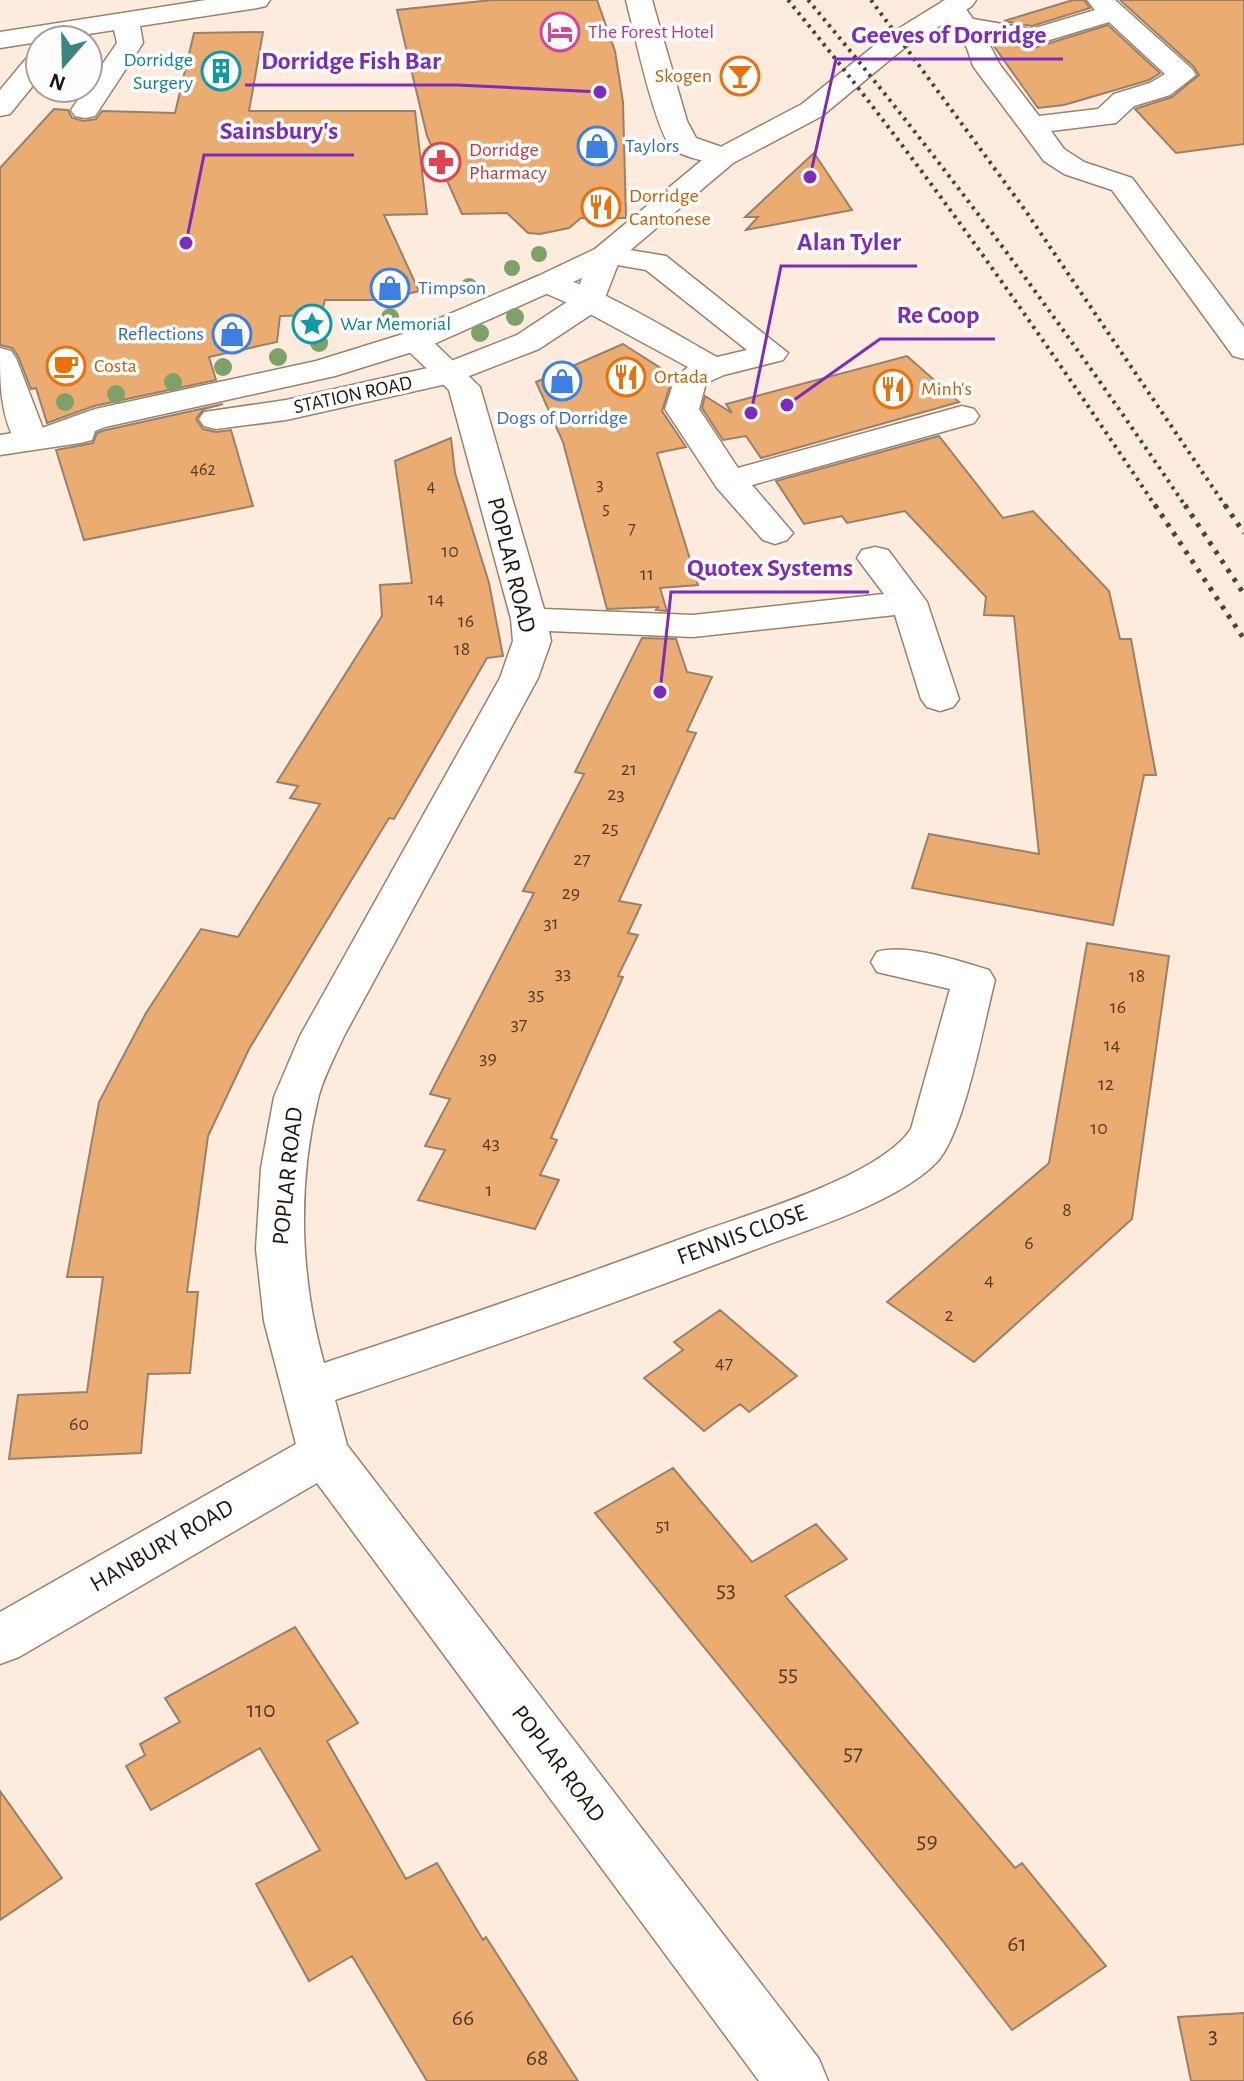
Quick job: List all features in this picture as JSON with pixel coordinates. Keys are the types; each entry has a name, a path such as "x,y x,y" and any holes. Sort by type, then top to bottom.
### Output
{"street":[{"path":"104,25 257,0"},
{"path":"639,0 673,121 684,144 723,157"},
{"path":"959,11 1033,37 1106,7 1182,75 1160,89 1124,100 1106,117 1031,125"},
{"path":"959,11 987,66 1031,125 1063,161 1122,184 1244,349"},
{"name":"STATION ROAD","path":"27,440 95,419 324,369 414,341 549,283 606,255 723,157 812,110 894,43 959,11"},
{"path":"85,110 130,43 125,20"},
{"path":"0,40 24,38"},
{"path":"0,108 24,79"},
{"path":"590,301 606,255 655,262 772,353 713,368 691,378 682,409 729,481 775,533"},
{"path":"549,283 590,301 713,368"},
{"name":"STATION ROAD","path":"27,440 286,410 451,373 528,342 590,301"},
{"name":"POPLAR ROAD","path":"414,341 464,387 529,619 532,641 519,678 322,1036 296,1097 284,1168 280,1249 288,1321 324,1453 797,2081"},
{"path":"0,358 27,440"},
{"path":"729,481 962,416"},
{"path":"875,558 909,602 940,699"},
{"path":"529,619 693,626 909,602"},
{"name":"FENNIS CLOSE","path":"306,1389 533,1314 831,1202 895,1170 921,1150 933,1132 974,980 892,962"},
{"name":"HANBURY ROAD","path":"0,1640 324,1453"}],"building":[{"path":"492,0 597,0 615,51 623,102 626,218 581,218 569,228 540,234 528,233 507,213 462,214 427,136 397,10"},
{"path":"1073,0 1084,0 1090,8 1032,26 1004,21"},
{"path":"1120,0 1244,0 1244,144 1176,153 1135,109 1172,97 1199,75"},
{"path":"1108,25 1160,73 1149,80 1064,105 1038,108 991,42 1034,48"},
{"path":"263,32 249,111 415,111 427,214 384,215 419,291 385,300 325,300 321,315 280,316 277,342 209,357 216,380 94,406 47,423 36,388 31,389 18,356 12,348 0,345 0,168 54,109 68,110 72,118 84,121 96,119 102,111 175,113 194,33"},
{"path":"814,153 852,210 746,230 758,217 745,217"},
{"path":"623,344 673,376 662,411 686,447 657,453 698,585 660,588 667,611 656,610 658,607 607,609 563,442 536,382"},
{"path":"907,356 959,402 761,458 746,436 723,440 702,408 705,396 732,413 726,404"},
{"path":"223,404 204,409 196,419 203,429 216,432 231,430 253,506 84,540 56,450 93,443 97,433 106,430"},
{"path":"939,436 1003,518 1033,511 1109,591 1120,639 1131,639 1156,775 1144,775 1113,925 912,888 929,834 1039,854 1014,616 984,615 986,597 905,511 847,523 842,516 804,524 776,481"},
{"path":"451,438 455,473 489,583 503,656 487,658 394,819 389,818 249,1049 208,1136 187,1292 198,1292 190,1373 148,1374 141,1453 9,1459 18,1395 87,1392 103,1277 67,1277 99,1102 146,1013 201,929 238,937 320,804 290,798 298,786 277,782 382,616 380,585 412,583 395,461"},
{"path":"642,638 676,639 687,672 712,677 687,731 696,733 619,901 641,905 628,933 638,935 618,976 623,977 551,1138 557,1140 540,1175 559,1180 535,1229 418,1200 445,1150 425,1146 450,1099 430,1094 534,893 523,891 584,774 575,772"},
{"path":"1087,943 1169,956 1132,1219 974,1362 887,1302 1049,1163"},
{"path":"720,1310 797,1376 749,1412 740,1404 704,1431 644,1378 683,1350 674,1342"},
{"path":"673,1468 752,1562 816,1524 847,1559 785,1596 1015,1868 1022,1863 1106,1966 1012,2030 595,1513"},
{"path":"295,1627 358,1723 327,1741 406,1879 437,1863 483,1940 486,1937 578,2081 427,2081 352,1956 309,1981 256,1884 320,1850 260,1748 151,1810 126,1766 145,1755 140,1744 180,1722 165,1698"},
{"path":"0,1791 62,1878 0,1920"},
{"path":"1244,2013 1244,2081 1191,2081 1178,2017"}],"railway":[{"path":"788,0 885,123 978,249 1156,507"},
{"path":"808,0 908,123 1004,249 1186,507"},
{"path":"871,0 1025,210 1226,507"},
{"path":"1155,505 1244,639"},
{"path":"1185,505 1244,594"},
{"path":"1225,505 1244,533"}],"place":[{"name":"The Forest Hotel","path":"560,32"},
{"name":"Dorridge Surgery","path":"221,71"},
{"name":"Skogen","path":"740,76"},
{"name":"Dorridge Fish Bar","path":"600,92"},
{"name":"Taylors","path":"597,146"},
{"name":"Dorridge Pharmacy","path":"441,162"},
{"name":"Geeves of Dorridge","path":"810,177"},
{"name":"Dorridge Cantonese","path":"601,207"},
{"name":"Sainsbury's","path":"186,243"},
{"name":"Timpson","path":"390,288"},
{"name":"War Memorial","path":"312,324"},
{"name":"Reflections","path":"232,334"},
{"name":"Costa","path":"66,366"},
{"name":"Ortada","path":"626,377"},
{"name":"Dogs of Dorridge","path":"562,381"},
{"name":"Minh's","path":"893,389"},
{"name":"Re Coop","path":"787,405"},
{"name":"Alan Tyler","path":"751,413"},
{"name":"Quotex Systems","path":"660,692"}]}
